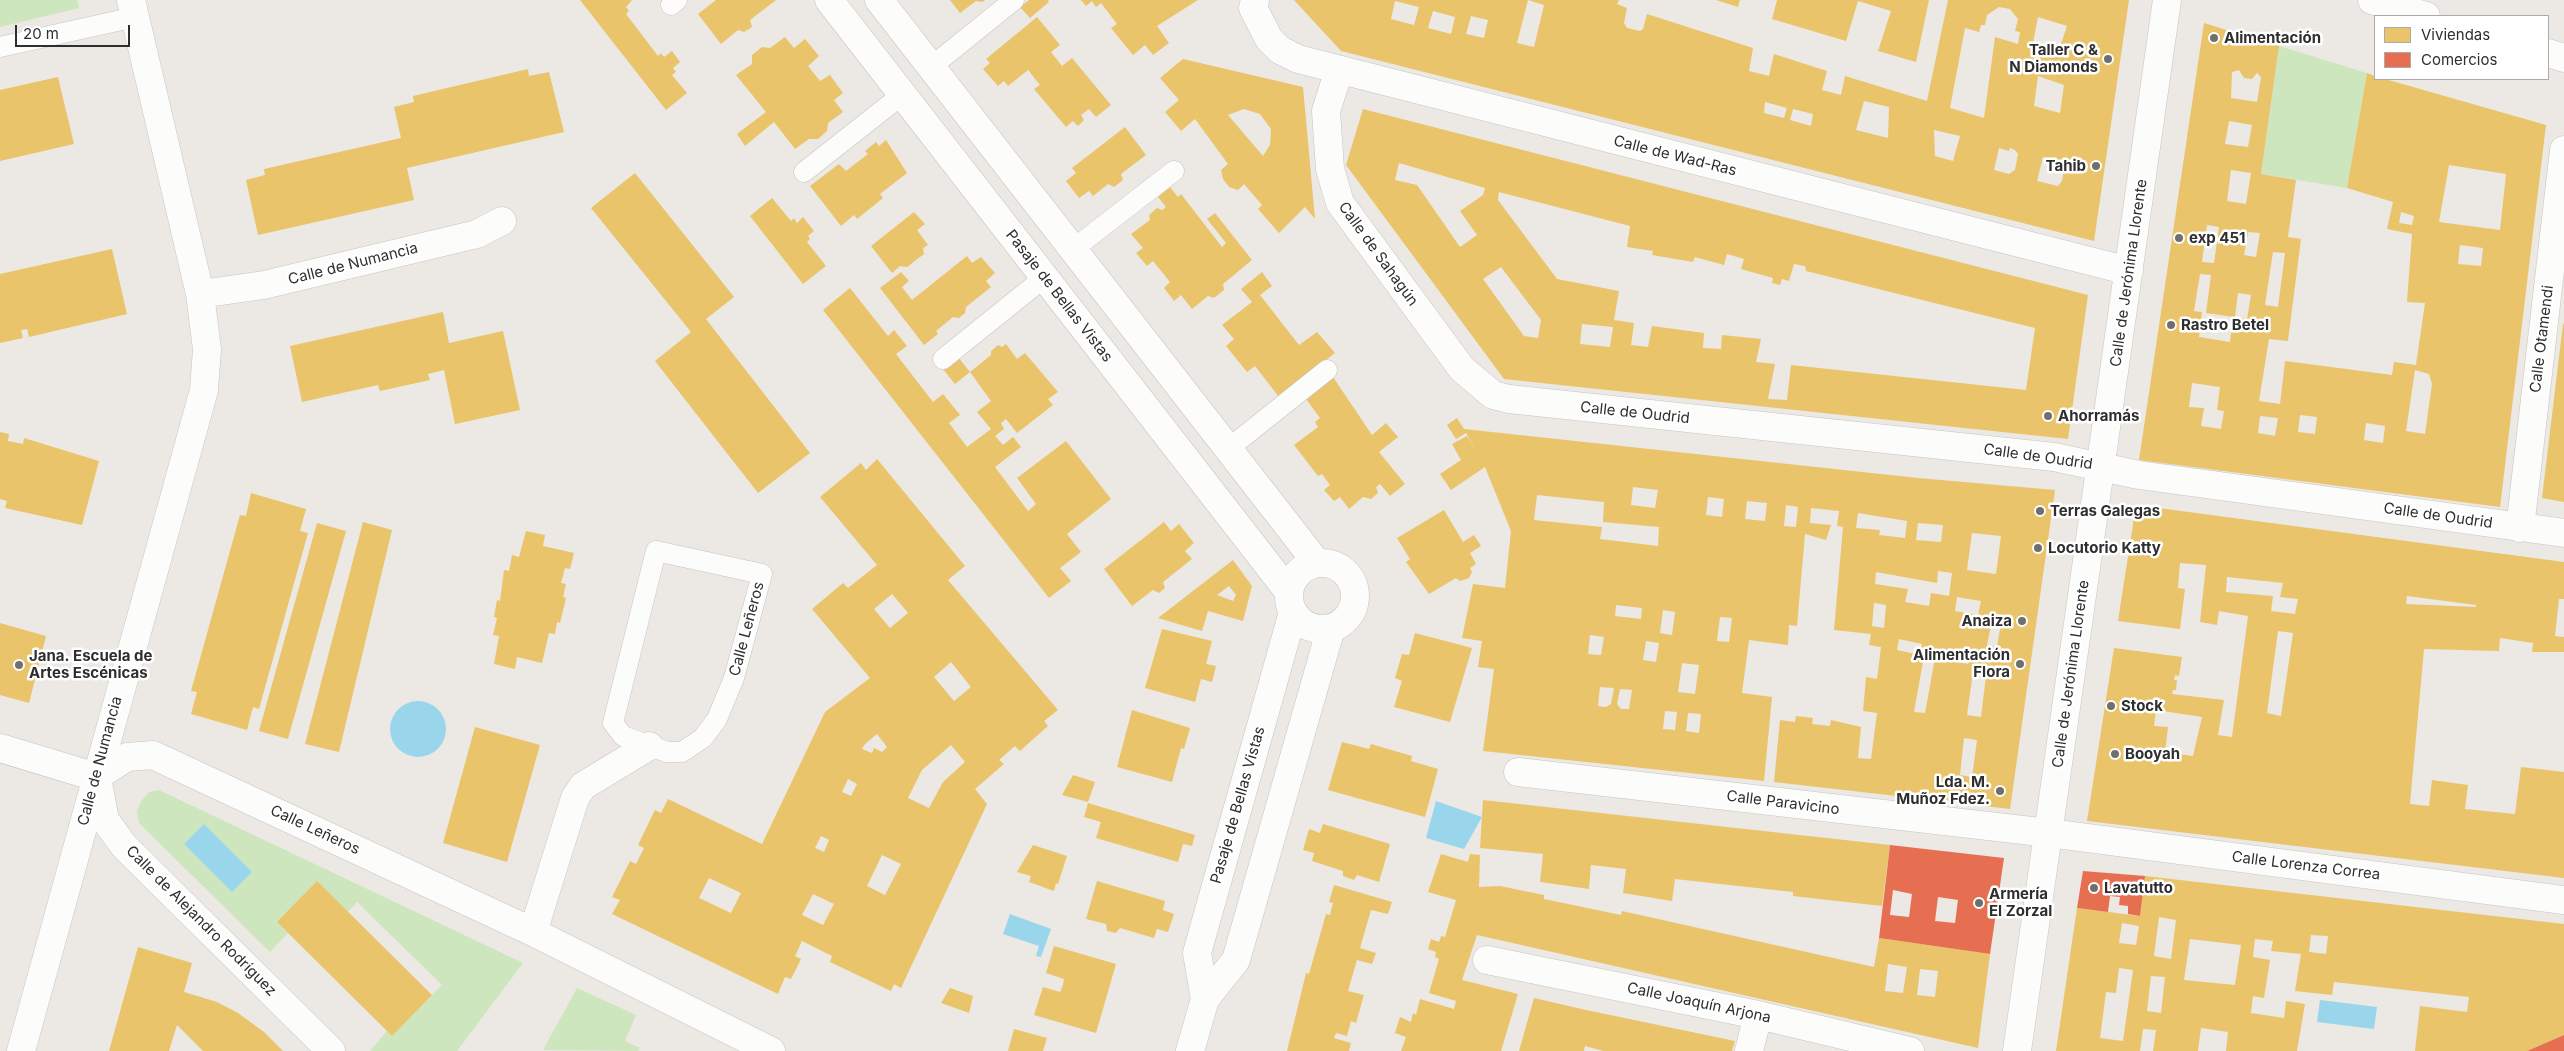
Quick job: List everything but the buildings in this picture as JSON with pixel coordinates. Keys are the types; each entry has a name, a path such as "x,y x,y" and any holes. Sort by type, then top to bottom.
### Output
{"street":[{"name":"Pasaje de Bellas Vistas","path":"829,0 1045,277 1291,602 1300,621 1309,627 1320,630 1331,628 1236,960 1205,999 1190,1051"},
{"path":"879,0 1317,563 1328,563 1338,567 1347,574 1353,584 1354,606 1341,623 1331,628"},
{"name":"Calle de Wad-Ras","path":"1255,0 1253,8 1268,39 1280,50 1298,59 2129,271"},
{"name":"Calle de Jerónima Llorente","path":"2017,1051 2167,0"},
{"path":"2372,0 2423,15"},
{"name":"Calle de Numancia","path":"21,1051 204,390 207,349 200,294 133,8"},
{"path":"2549,53 2564,58"},
{"name":"Calle de Sahagún","path":"1339,70 1326,111 1330,169 1340,203 1462,369 1493,395 1508,400"},
{"name":"Calle Otamendi","path":"2520,528 2564,150"},
{"name":"Calle de Numancia","path":"200,294 264,285 477,234 502,221"},
{"name":"Calle de Oudrid","path":"1508,400 2054,457 2139,475 2564,533"},
{"name":"Pasaje de Bellas Vistas","path":"1205,999 1196,953 1298,573 1307,566 1317,563"},
{"path":"533,932 575,798 583,786 648,746"},
{"path":"0,748 96,777"},
{"name":"Calle Leñeros","path":"96,777 127,757 153,754 533,932 771,1051"},
{"name":"Calle Paravicino","path":"1518,772 2049,833"},
{"name":"Calle de Alejandro Rodríguez","path":"96,777 105,820 124,846 331,1051"},
{"name":"Calle Lorenza Correa","path":"2049,833 2564,900"},
{"name":"Calle Joaquín Arjona","path":"1487,960 1758,1015 1910,1051"},
{"path":"1749,1051 1758,1015"}],"lane":[{"path":"931,66 1014,0"},
{"path":"0,47 133,8"},
{"path":"804,172 903,94"},
{"path":"1072,250 1174,171"},
{"path":"943,359 1045,277"},
{"path":"1228,449 1327,370"},
{"name":"Calle Leñeros","path":"656,551 762,574 734,678 717,719 703,738 682,752 667,752 648,746 623,736 613,724 656,551"}],"green space":[{"path":"0,0 77,0 79,8 0,27"},
{"path":"2279,46 2367,73 2347,188 2261,174"},
{"path":"159,790 523,963 457,1051 370,1051 387,1031 392,1035 442,985 357,902 348,912 277,922 288,933 270,952 139,823 137,811 141,801 149,792"},
{"path":"577,988 636,1015 625,1041 640,1048 638,1051 543,1050"}],"water":[{"path":"413,701 423,701 438,709 444,718 446,729 444,740 438,749 423,757 413,757 402,752 395,745 390,734 390,724 395,713 402,706"},
{"path":"1436,801 1482,817 1464,849 1426,838"},
{"path":"204,824 252,872 232,892 184,844"},
{"path":"1010,914 1051,929 1041,957 1036,956 1039,946 1003,934"},
{"path":"2320,1000 2377,1007 2374,1029 2317,1022"}],"place":[{"name":"Alimentación","path":"2214,38"},
{"name":"Taller C & N Diamonds","path":"2108,59"},
{"name":"Tahib","path":"2096,166"},
{"name":"exp 451","path":"2179,238"},
{"name":"Rastro Betel","path":"2171,325"},
{"name":"Ahorramás","path":"2048,416"},
{"name":"Terras Galegas","path":"2040,511"},
{"name":"Locutorio Katty","path":"2038,548"},
{"name":"Anaiza","path":"2022,621"},
{"name":"Alimentación Flora","path":"2020,664"},
{"name":"Jana. Escuela de Artes Escénicas","path":"19,665"},
{"name":"Stock","path":"2111,706"},
{"name":"Booyah","path":"2115,754"},
{"name":"Lda. M. Muñoz Fdez.","path":"2000,791"},
{"name":"Lavatutto","path":"2094,888"},
{"name":"Armería El Zorzal","path":"1979,903"}]}
